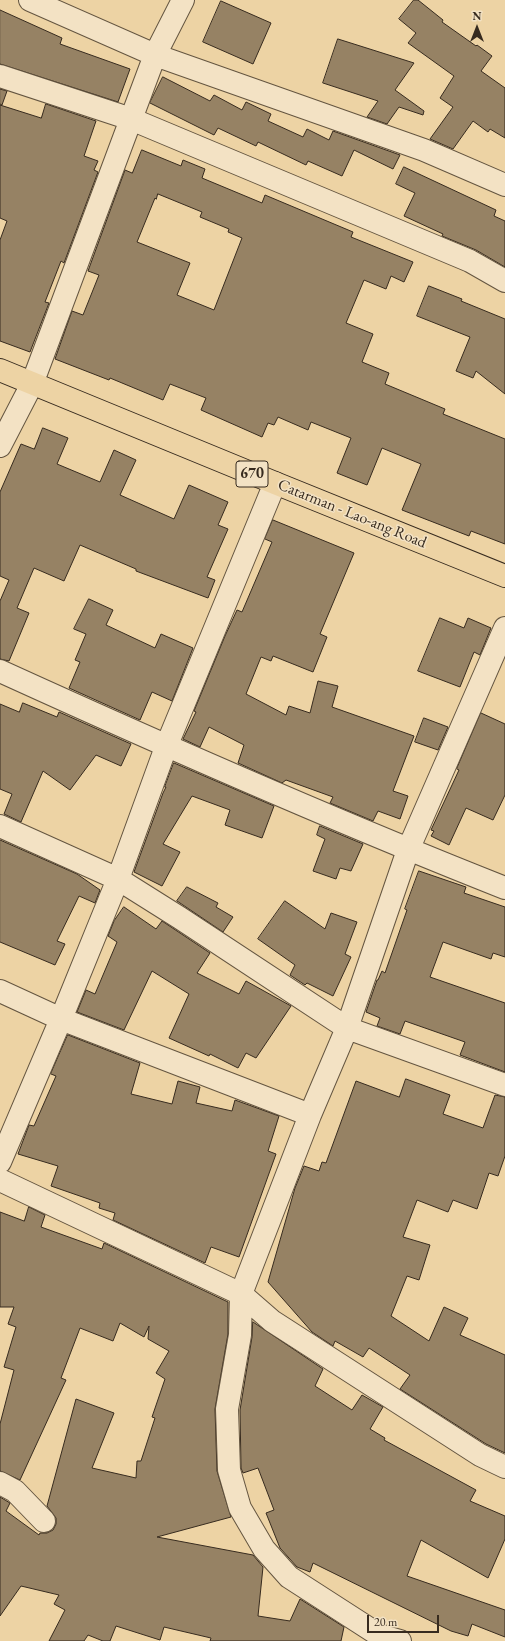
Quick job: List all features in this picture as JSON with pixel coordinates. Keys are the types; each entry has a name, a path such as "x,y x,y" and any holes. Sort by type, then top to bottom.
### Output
{"main road":[{"name":"Catarman - Lao-ang Road","path":"0,370 505,576"}],"street":[{"path":"30,0 155,55 424,150 505,185"},
{"path":"0,446 32,384 155,55 183,0"},
{"path":"0,76 131,119 470,261 505,281"},
{"path":"0,1162 61,1019 118,879 166,747 275,483"},
{"path":"400,1641 379,1635 289,1577 264,1549 240,1508 229,1470 227,1409 240,1335 241,1294 310,1115 347,1028 408,850 505,628"},
{"path":"0,671 166,747 408,850 505,888"},
{"path":"0,826 118,879 347,1028 505,1085"},
{"path":"0,991 61,1019 310,1115"},
{"path":"0,1180 241,1294 272,1321 480,1455 505,1467"},
{"path":"0,1484 15,1491 44,1521"}],"building":[{"path":"414,0 418,0 443,20 442,22 492,56 481,71 505,88 505,138 490,129 488,132 473,121 453,149 430,139 453,107 440,98 454,76 408,43 416,33 399,19"},
{"path":"221,1 271,23 253,64 203,42"},
{"path":"0,10 62,38 60,44 130,69 118,102 0,64"},
{"path":"338,39 414,63 395,90 424,111 423,115 399,107 387,124 367,117 378,101 323,83"},
{"path":"163,77 210,101 214,95 242,110 246,102 271,114 268,121 303,137 307,129 329,140 333,131 400,155 393,169 354,150 342,176 308,161 306,165 258,142 256,146 218,128 214,135 150,103"},
{"path":"0,89 7,91 2,105 0,104"},
{"path":"46,104 96,121 84,156 98,161 94,170 98,172 64,263 61,261 45,302 49,303 30,352 0,341 0,240 7,221 0,218 0,105 41,118"},
{"path":"142,150 181,166 183,160 205,169 202,178 262,203 265,195 353,232 351,237 413,262 404,282 391,276 386,289 364,280 346,323 373,334 362,362 389,373 385,384 445,409 443,414 505,439 505,544 471,531 469,536 402,510 421,464 382,448 367,485 337,473 351,438 311,422 308,430 278,417 274,425 268,423 262,437 201,410 206,398 170,384 163,400 110,378 109,380 55,359 72,311 83,315 99,275 88,271 125,170 132,173","holes":["158,194 202,212 200,217 229,229 228,232 242,238 214,310 177,295 190,263 137,242"]},
{"path":"404,167 496,210 494,216 505,221 505,267 476,250 442,236 443,234 404,216 415,193 396,184"},
{"path":"429,286 462,299 461,301 505,319 505,394 476,371 473,378 456,371 470,337 417,316"},
{"path":"43,428 68,438 57,464 100,482 114,450 136,460 120,495 174,519 189,485 228,502 218,525 228,529 207,577 215,580 208,598 136,571 136,569 80,545 64,581 34,568 17,608 29,613 9,661 0,659 0,601 9,580 0,576 0,492 21,444 34,449"},
{"path":"273,520 354,553 320,634 327,637 313,672 273,656 271,661 261,657 246,694 286,715 289,706 310,713 318,681 338,686 332,707 414,736 393,791 408,796 400,819 378,811 373,821 330,803 333,797 286,780 282,783 238,763 244,745 209,727 200,747 183,739 196,712 194,711 225,636 237,610 242,612 272,542 265,539"},
{"path":"89,599 113,610 106,625 155,648 161,634 193,648 172,701 152,692 140,720 69,688 80,662 75,660 86,634 74,629"},
{"path":"440,618 464,628 468,618 491,628 480,655 474,652 460,687 418,671"},
{"path":"23,703 57,717 59,712 131,744 121,766 96,755 70,790 43,771 21,822 4,814 12,794 0,789 0,704 19,712"},
{"path":"481,713 505,724 505,795 493,820 466,808 449,845 431,836 434,831 431,830 459,770 457,769"},
{"path":"424,718 448,727 438,750 415,742"},
{"path":"174,763 274,806 262,838 225,825 230,810 192,796 163,844 180,852 162,886 134,872"},
{"path":"320,826 363,844 351,871 340,868 336,879 313,871 325,839 317,835"},
{"path":"0,840 77,874 100,890 95,903 79,896 57,941 65,944 55,965 0,942"},
{"path":"419,871 466,887 464,893 505,907 505,957 493,953 491,959 443,942 430,977 505,1003 505,1072 460,1055 465,1042 405,1021 400,1034 377,1026 380,1018 366,1012 377,980 382,971 385,973 407,910 405,909"},
{"path":"187,887 218,903 216,907 233,917 223,932 177,901"},
{"path":"285,901 325,929 331,913 357,922 345,954 351,957 333,996 307,983 305,985 290,975 295,965 258,939"},
{"path":"124,907 156,929 162,921 210,953 197,973 239,994 246,981 291,1006 256,1058 246,1053 238,1068 210,1054 209,1056 169,1038 189,994 152,971 124,1030 77,1012 86,990 95,994 117,942 108,936 114,921"},
{"path":"68,1035 140,1063 131,1094 172,1104 178,1081 200,1087 196,1103 232,1111 235,1100 279,1116 268,1151 276,1154 239,1257 211,1247 205,1263 113,1220 115,1213 99,1208 100,1203 51,1186 58,1166 18,1154 29,1125 34,1126 56,1076 51,1074"},
{"path":"406,1079 450,1095 443,1114 483,1128 495,1095 505,1097 505,1156 498,1176 489,1173 477,1209 453,1200 448,1212 417,1200 403,1237 430,1245 419,1280 407,1276 391,1316 429,1341 444,1307 468,1318 460,1335 505,1355 505,1453 486,1444 400,1389 410,1375 369,1348 363,1357 335,1341 333,1346 312,1332 268,1282 295,1188 304,1166 319,1171 322,1162 326,1163 356,1081 399,1097"},
{"path":"29,1207 45,1215 41,1227 102,1249 104,1243 228,1302 228,1334 215,1409 217,1471 231,1517 157,1537 253,1555 263,1567 258,1616 290,1621 300,1599 344,1627 341,1641 210,1641 211,1638 164,1627 160,1640 116,1626 110,1641 103,1641 88,1635 84,1641 49,1641 65,1610 54,1604 59,1595 21,1586 0,1616 0,1497 10,1503 6,1511 39,1535 40,1533 47,1533 53,1530 56,1524 56,1518 47,1506 76,1399 114,1413 92,1468 136,1478 137,1461 141,1461 155,1418 152,1417 165,1379 156,1373 169,1351 148,1339 149,1326 144,1337 120,1323 113,1341 80,1328 61,1378 66,1380 20,1480 0,1471 0,1424 14,1370 4,1367 16,1327 8,1324 14,1307 0,1307 0,1212 24,1221"},
{"path":"253,1322 323,1369 315,1386 352,1410 362,1395 383,1407 370,1429 385,1438 384,1440 476,1490 470,1501 505,1516 505,1539 488,1578 421,1540 407,1576 505,1610 505,1637 472,1624 468,1636 451,1631 313,1563 310,1572 297,1567 280,1548 266,1513 274,1510 258,1468 243,1473 241,1468 240,1410 252,1337"}]}
